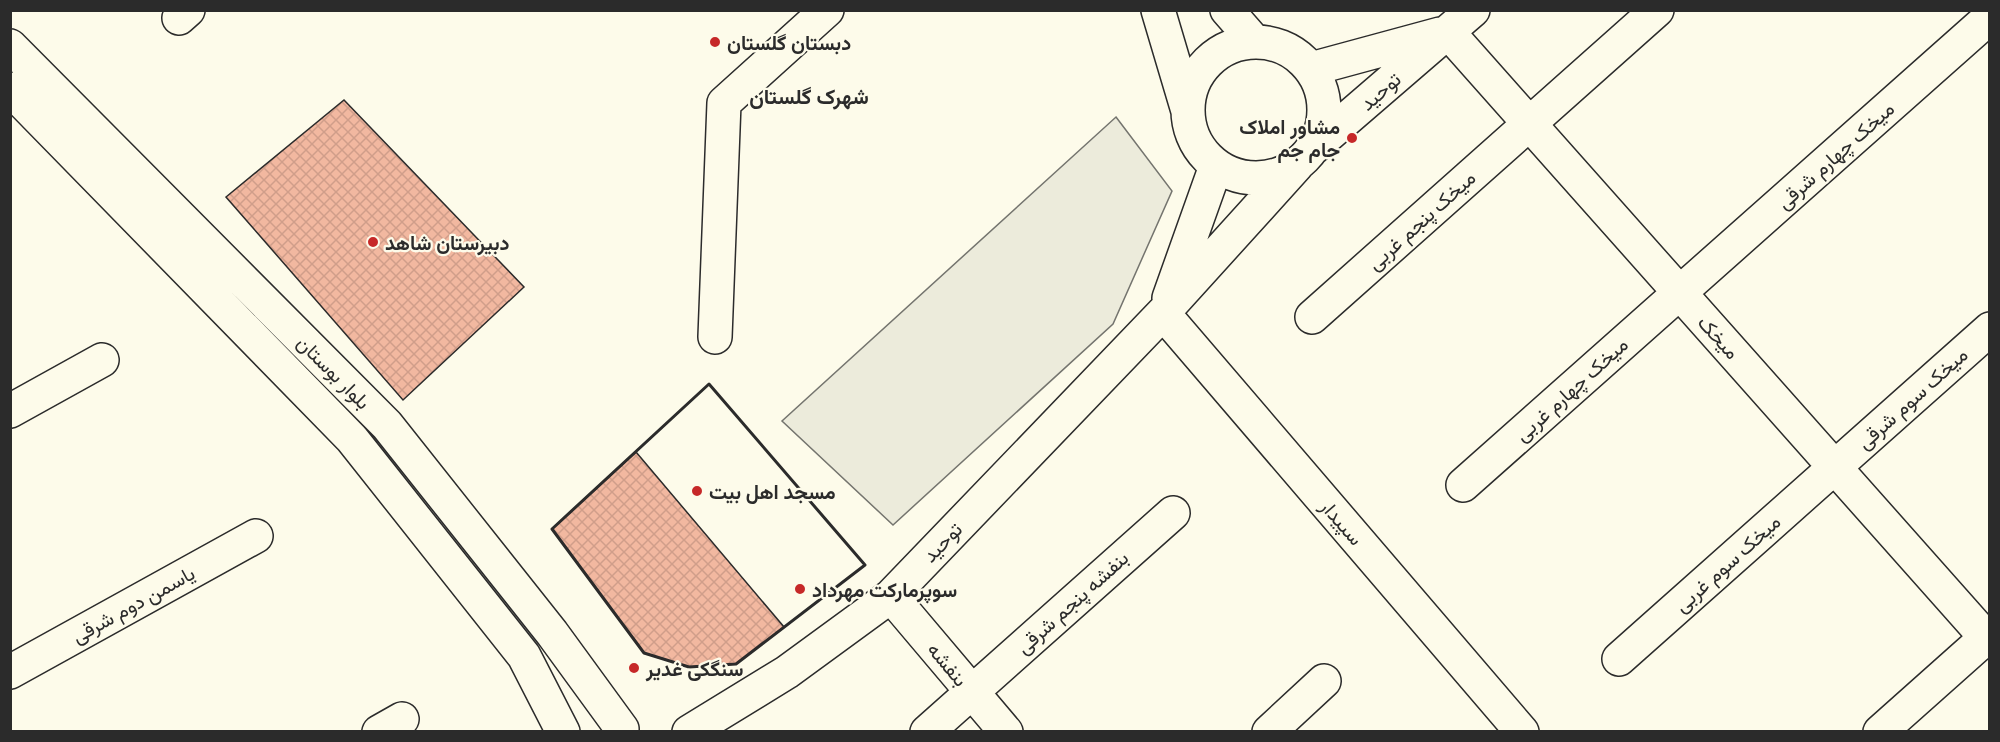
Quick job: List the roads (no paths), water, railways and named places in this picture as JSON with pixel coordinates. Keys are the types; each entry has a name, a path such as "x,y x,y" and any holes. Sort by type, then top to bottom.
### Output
{"street":[{"path":"715,337 724,103 827,10"},
{"path":"1158,10 1188,111 1191,132 1201,150 1216,166 1235,175 1257,178 1278,174 1304,157 1321,130 1324,109 1321,89 1311,69 1295,55 1276,45 1255,42 1234,46 1215,56 1200,71 1191,90 1188,111"},
{"path":"1227,10 1255,42"},
{"name":"توحید","path":"689,732 787,672 891,596 1163,313 1304,157 1473,10"},
{"name":"میخک پنجم غربی","path":"1312,317 1657,10"},
{"name":"میخک چهارم شرقی","path":"1680,292 1989,17"},
{"name":"توحید","path":"1311,69 1448,32"},
{"name":"میخک","path":"1448,32 1988,638"},
{"name":"بلوار بوستان","path":"10,46 387,425 552,633 622,731"},
{"name":"بلوار بوستان","path":"10,89 352,439 524,656 563,732"},
{"name":"توحید","path":"1163,313 1216,166"},
{"name":"میخک چهارم غربی","path":"1463,485 1680,292"},
{"name":"سپیدار","path":"1163,313 1522,732"},
{"name":"میخک سوم شرقی","path":"1834,466 1989,329"},
{"path":"10,411 102,360"},
{"name":"میخک سوم غربی","path":"1619,659 1834,466"},
{"name":"بنفشه پنجم شرقی","path":"927,732 1173,513"},
{"name":"یاسمن دوم شرقی","path":"10,672 256,536"},
{"name":"بنفشه","path":"891,596 1006,732"},
{"path":"1880,732 1988,638"},
{"path":"1269,732 1324,681"}],"place":[{"name":"دبستان گلستان","path":"715,42"},
{"name":"مشاور املاک جام جم","path":"1352,138"},
{"name":"دبیرستان شاهد","path":"373,242"},
{"name":"مسجد اهل بیت","path":"697,491"},
{"name":"سوپرمارکت مهرداد","path":"800,589"},
{"name":"سنگکی غدیر","path":"634,668"}],"district":[{"name":"شهرک گلستان","path":"809,96"}]}
